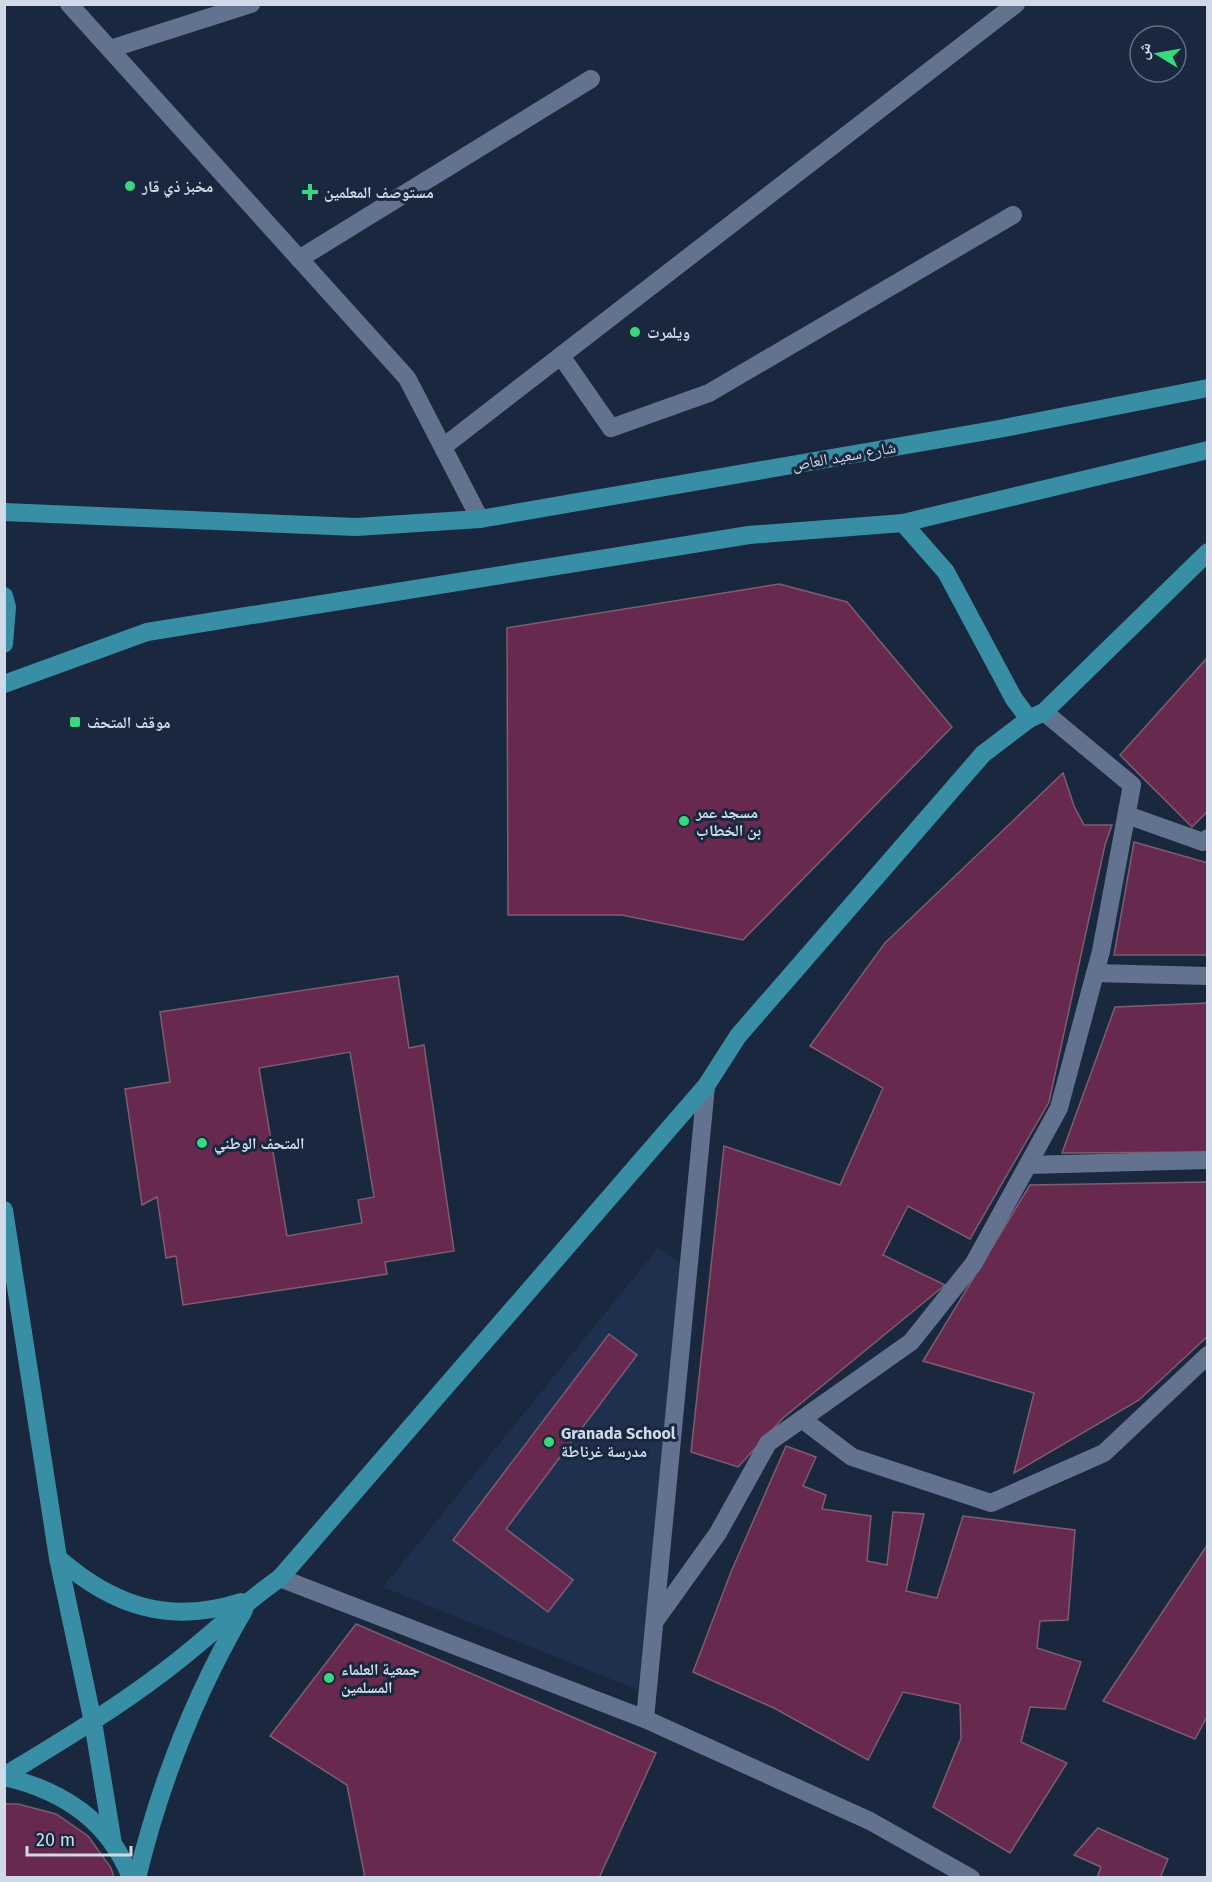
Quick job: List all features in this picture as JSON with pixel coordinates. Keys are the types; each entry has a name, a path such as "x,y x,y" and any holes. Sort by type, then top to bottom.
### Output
{"main road":[{"name":"شارع سعيد العاص","path":"4,512 356,527 480,519 999,429 1208,388"},
{"path":"4,684 147,632 749,535 903,523 1208,450"},
{"path":"903,523 946,572 1014,699 1036,716"},
{"path":"4,1776 93,1722 163,1673 251,1599 280,1578 706,1086 738,1036 983,754 1036,716 1208,552"},
{"path":"4,596 7,607 4,644"},
{"path":"4,1210 58,1558 93,1722 113,1844"},
{"path":"58,1558 84,1581 114,1598 148,1609 183,1613 218,1609 251,1599"},
{"path":"137,1878 150,1826 180,1738 225,1643 251,1599"},
{"path":"4,1776 54,1792 83,1812 113,1844 131,1878"}],"street":[{"path":"69,4 407,378 480,519"},
{"path":"110,49 251,4"},
{"path":"443,447 1016,4"},
{"path":"299,259 591,79"},
{"path":"561,356 611,428 709,393 1013,214"},
{"path":"655,1621 718,1533 768,1443 910,1342 974,1263 1059,1108 1095,974 1132,784 1036,716"},
{"path":"1127,815 1203,842 1208,838"},
{"path":"1095,974 1208,976"},
{"path":"645,1719 706,1086"},
{"path":"1028,1165 1208,1160"},
{"path":"803,1420 852,1457 991,1503 1104,1453 1208,1355"},
{"path":"280,1578 645,1719 870,1821 970,1878"}],"shaded area":[{"path":"658,1248 684,1265 638,1690 383,1587"}],"building":[{"name":"مسجد عمر بن الخطاب","path":"779,584 847,602 952,727 743,940 622,915 508,915 507,628"},
{"path":"1208,657 1208,811 1192,827 1120,755"},
{"path":"1063,773 1074,806 1084,825 1112,825 1105,845 1049,1102 970,1239 908,1206 883,1255 945,1285 783,1418 738,1467 691,1452 724,1146 840,1185 883,1088 810,1046 885,943"},
{"path":"1134,842 1208,863 1208,955 1114,955"},
{"name":"المتحف الوطني","path":"398,976 409,1048 424,1045 454,1251 385,1262 387,1274 183,1305 176,1256 166,1258 157,1197 142,1205 125,1089 170,1082 160,1012","holes":["350,1052 374,1197 358,1200 362,1223 287,1236 259,1068"]},
{"path":"1208,1003 1208,1152 1062,1153 1115,1007"},
{"path":"1208,1182 1208,1336 1139,1400 1014,1473 1034,1393 923,1361 1030,1185"},
{"name":"Granada School مدرسة غرناطة","path":"609,1334 637,1355 506,1529 573,1580 548,1612 453,1540"},
{"path":"786,1446 816,1457 803,1486 826,1495 822,1509 871,1516 867,1561 887,1565 893,1512 924,1514 906,1591 937,1598 963,1516 1075,1530 1068,1620 1040,1621 1037,1648 1081,1662 1065,1709 1030,1707 1021,1742 1067,1763 1010,1853 933,1807 961,1738 960,1704 903,1692 868,1760 774,1708 693,1672 731,1572"},
{"path":"1208,1544 1208,1715 1195,1739 1103,1701"},
{"path":"356,1624 656,1753 599,1878 365,1878 347,1785 270,1736"},
{"path":"4,1804 18,1804 56,1814 88,1836 111,1868 114,1878 4,1878"},
{"path":"1098,1828 1168,1859 1160,1878 1097,1878 1101,1867 1074,1855"}],"place":[{"name":"مخبز ذي قار","path":"130,186"},
{"name":"مستوصف المعلمين","path":"310,192"},
{"name":"ويلمرت","path":"635,332"},
{"name":"موقف المتحف","path":"75,722"},
{"name":"مسجد عمر بن الخطاب","path":"684,821"},
{"name":"المتحف الوطني","path":"202,1143"},
{"name":"Granada School مدرسة غرناطة","path":"549,1442"},
{"name":"جمعية العلماء المسلمين","path":"329,1678"}]}
